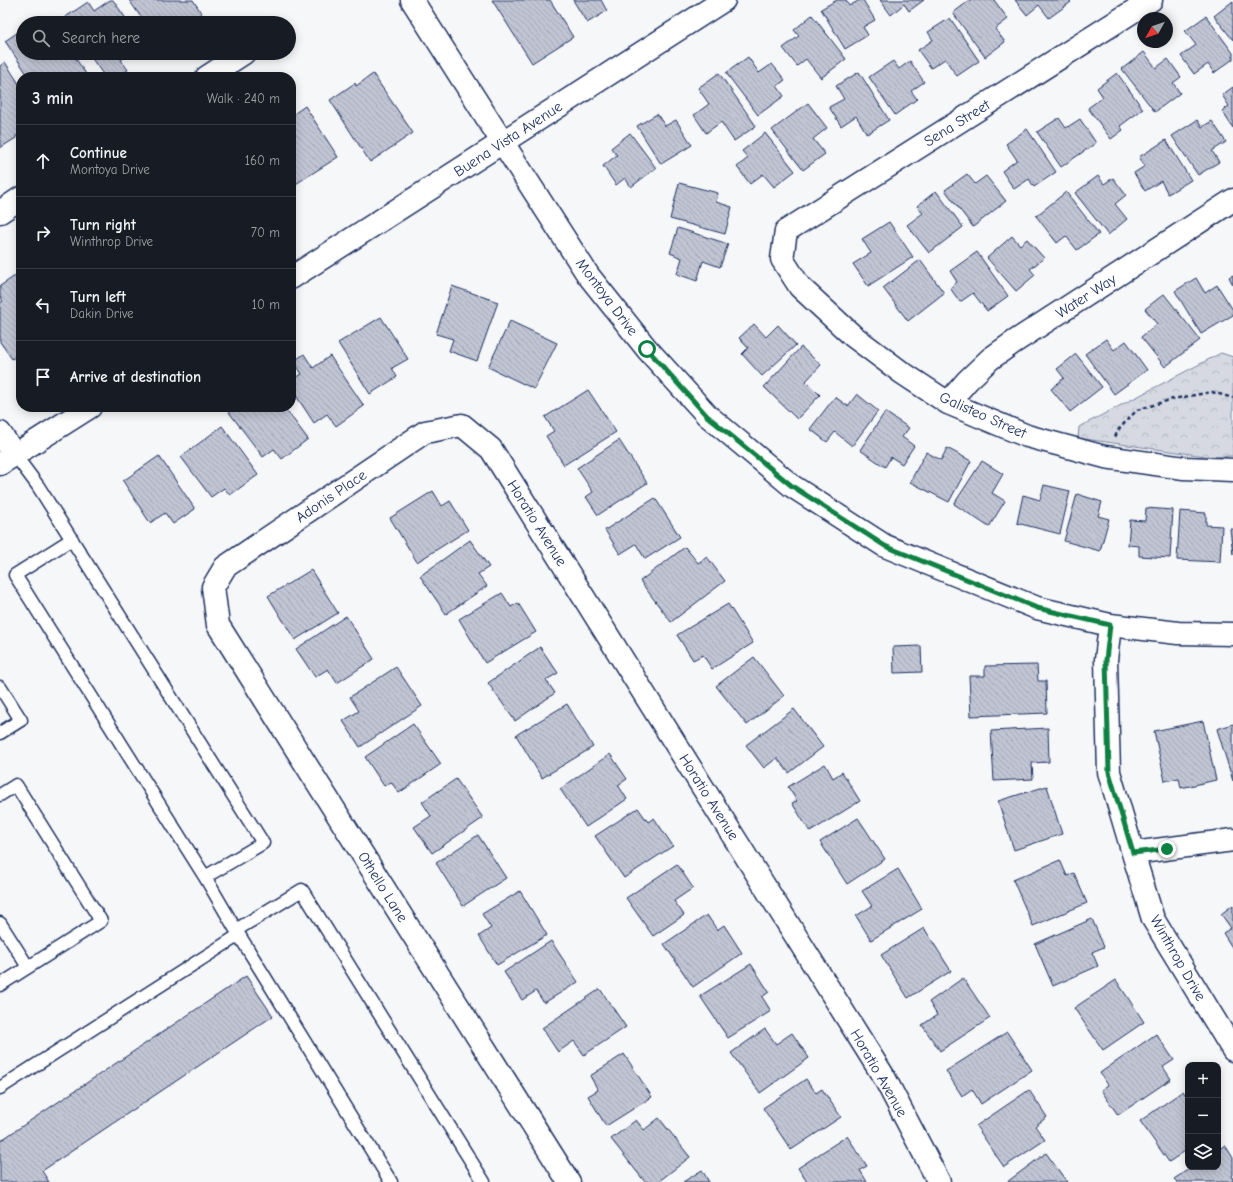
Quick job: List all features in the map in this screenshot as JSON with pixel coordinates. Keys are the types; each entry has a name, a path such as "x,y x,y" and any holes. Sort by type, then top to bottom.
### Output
{"street":[{"name":"Montoya Drive","path":"412,0 588,275 647,349 707,416 792,486 885,546 1037,608 1110,625 1178,633 1233,634"},
{"name":"Buena Vista Avenue","path":"296,275 724,0"},
{"name":"Sena Street","path":"782,259 786,232 1151,0"},
{"path":"215,72 233,60"},
{"name":"Water Way","path":"948,403 973,375 990,359 1008,346 1233,200"},
{"path":"0,212 16,201"},
{"name":"Galisteo Street","path":"782,259 800,287 853,336 901,372 948,403 1027,436 1105,457 1184,468 1233,470"},
{"path":"0,433 7,460 82,412"},
{"name":"Adonis Place","path":"213,587 225,567 425,432 462,425"},
{"name":"Horatio Avenue","path":"462,425 491,449 884,1077 939,1182"},
{"name":"Othello Lane","path":"213,587 218,625 569,1182"},
{"name":"Winthrop Drive","path":"1110,625 1106,660 1109,772 1153,919 1233,1050"},
{"path":"1133,853 1233,840"}],"lane":[{"path":"7,460 38,486 263,842 205,877"},
{"path":"72,539 15,576 205,877 391,1182"},
{"path":"0,687 21,720 0,733"},
{"path":"0,794 16,784 101,921 0,985"},
{"path":"0,1088 302,890 484,1182"},
{"path":"0,923 28,967"}],"path":[{"path":"1114,439 1119,429 1137,410 1174,399 1212,392 1233,398"}],"green space":[{"path":"1221,353 1233,357 1233,456 1212,457 1078,438 1079,427"}],"building":[{"path":"110,0 113,0 124,16 67,16 88,2 94,11"},
{"path":"129,0 193,0 202,14 199,16 140,16"},
{"path":"492,0 550,0 573,37 532,63"},
{"path":"573,0 601,0 607,11 587,23"},
{"path":"837,0 846,0 849,6 863,0 875,20 863,27 868,35 845,49 821,9"},
{"path":"880,0 924,0 909,11 904,4 891,15"},
{"path":"970,0 994,0 1008,19 995,29 1005,42 985,57 953,13"},
{"path":"1015,0 1069,0 1071,2 1049,18 1039,5 1027,15"},
{"path":"1233,1 1233,40 1214,16"},
{"path":"812,15 846,59 821,78 806,59 797,66 783,48 799,36 794,30"},
{"path":"1206,16 1233,53 1233,59 1214,73 1208,64 1194,74 1181,56 1196,45 1185,31"},
{"path":"950,18 979,61 957,76 945,59 931,68 918,50 933,40 928,32"},
{"path":"16,34 16,58 5,41"},
{"path":"1144,52 1156,68 1168,59 1181,77 1173,83 1180,93 1155,112 1122,69"},
{"path":"748,57 759,73 772,64 785,80 777,86 784,96 758,115 726,73"},
{"path":"18,60 77,60 85,72 26,72"},
{"path":"93,60 121,60 128,70 125,72 101,72"},
{"path":"893,61 899,69 910,61 924,82 911,91 917,99 895,115 869,77"},
{"path":"5,62 16,79 16,138 0,148 0,66"},
{"path":"859,72 889,120 867,134 856,116 841,126 829,107 844,99 836,86"},
{"path":"719,73 756,126 734,141 721,122 706,133 694,115 709,104 698,88"},
{"path":"1117,73 1143,109 1120,126 1123,130 1111,139 1088,108 1103,97 1097,88"},
{"path":"373,74 413,133 370,162 330,100 355,83 356,86"},
{"path":"1233,87 1233,128 1222,111 1229,106 1222,95"},
{"path":"808,103 827,128 813,139 825,154 803,170 772,130"},
{"path":"305,106 338,157 296,184 296,112"},
{"path":"657,114 665,126 676,120 692,145 661,164 637,126"},
{"path":"1059,118 1066,128 1080,119 1096,143 1061,167 1037,132"},
{"path":"1197,120 1202,127 1212,121 1226,142 1212,151 1219,162 1198,175 1172,136"},
{"path":"1027,129 1056,172 1034,187 1029,179 1014,189 1002,171 1017,160 1006,144"},
{"path":"630,133 656,168 631,187 625,178 616,185 603,166 617,155 611,148"},
{"path":"765,133 795,171 774,187 763,174 750,184 737,167 748,158 742,151"},
{"path":"1166,140 1191,180 1168,194 1161,181 1145,191 1134,173 1145,166 1139,157"},
{"path":"967,174 975,184 986,176 1006,201 973,227 945,190"},
{"path":"1098,176 1104,184 1113,178 1126,195 1115,204 1127,219 1108,235 1075,193"},
{"path":"679,183 718,193 716,202 732,207 725,234 670,219"},
{"path":"936,191 963,227 929,253 907,225 923,213 917,206"},
{"path":"1066,192 1099,234 1077,250 1066,236 1057,243 1036,216"},
{"path":"889,222 913,257 868,286 853,264 871,253 862,239"},
{"path":"678,228 728,244 720,267 703,261 697,281 677,274 682,258 670,253"},
{"path":"1012,236 1020,245 1027,239 1044,258 1030,269 1035,275 1016,291 987,258"},
{"path":"977,252 1008,296 987,311 973,293 960,302 950,288 957,282 950,271"},
{"path":"920,260 944,293 908,321 883,288"},
{"path":"1233,275 1233,285 1229,277"},
{"path":"15,276 16,277 16,356 12,359 0,342 0,303 3,301 0,297 0,286"},
{"path":"1196,278 1205,293 1217,285 1233,310 1233,315 1201,334 1175,291"},
{"path":"452,286 498,302 477,361 449,351 453,339 436,334"},
{"path":"1164,294 1200,340 1165,367 1141,337 1157,324 1145,309"},
{"path":"381,317 408,359 392,368 397,377 370,394 338,343"},
{"path":"510,321 557,343 534,389 488,367"},
{"path":"754,324 766,337 778,325 796,345 762,376 742,354 748,348 739,338"},
{"path":"1106,339 1114,350 1126,341 1147,370 1114,394 1085,354"},
{"path":"801,347 821,365 806,381 820,395 797,419 764,387"},
{"path":"304,354 313,368 330,356 364,406 336,426 327,414 314,423 296,396 296,378 302,374 296,364 296,360"},
{"path":"1076,354 1102,387 1070,412 1051,389 1064,378 1057,369"},
{"path":"588,390 616,432 564,465 546,436 554,431 545,417"},
{"path":"857,394 878,411 852,446 835,432 827,442 810,429 835,397 848,406"},
{"path":"229,412 288,412 308,439 282,459 274,449 263,457"},
{"path":"885,412 909,428 902,437 914,446 902,464 891,457 885,467 860,450"},
{"path":"222,426 258,475 230,495 224,488 211,497 181,457"},
{"path":"619,440 647,483 598,515 586,497 593,492 577,468"},
{"path":"947,448 971,461 949,502 910,482 926,452 941,460"},
{"path":"159,456 195,509 173,524 165,513 150,523 123,481"},
{"path":"982,461 1003,474 992,493 1005,501 989,527 954,504"},
{"path":"1044,485 1070,491 1060,534 1017,523 1023,495 1040,500"},
{"path":"433,491 442,506 450,501 468,530 417,562 390,518"},
{"path":"1077,494 1102,502 1098,516 1109,519 1100,551 1064,541"},
{"path":"655,498 680,537 645,559 636,544 620,554 605,530"},
{"path":"1146,508 1173,510 1170,558 1139,556 1139,546 1128,545 1130,520 1145,521"},
{"path":"1180,511 1206,513 1206,525 1222,526 1220,562 1177,560"},
{"path":"1230,529 1233,529 1233,554"},
{"path":"470,540 489,567 478,574 487,586 446,614 420,576"},
{"path":"685,547 698,563 707,557 725,581 671,622 640,581"},
{"path":"311,570 338,613 295,640 268,596"},
{"path":"502,593 511,607 518,603 536,632 485,663 459,619"},
{"path":"728,604 753,643 712,669 703,655 693,660 677,635"},
{"path":"346,616 374,659 337,683 328,669 315,677 296,649"},
{"path":"921,646 922,672 894,673 893,647"},
{"path":"540,647 558,673 546,680 555,693 515,721 488,683"},
{"path":"754,657 784,696 747,725 716,686"},
{"path":"1037,665 1038,681 1046,681 1047,713 971,716 969,676 985,676 985,666"},
{"path":"396,667 422,706 360,747 343,721 359,711 350,697"},
{"path":"567,704 593,747 542,778 516,735"},
{"path":"794,709 823,747 789,773 777,758 764,768 746,745"},
{"path":"1203,721 1216,780 1181,788 1179,778 1165,781 1154,731"},
{"path":"413,724 441,764 399,793 391,782 384,786 365,757"},
{"path":"1233,724 1233,781 1217,729"},
{"path":"1048,728 1049,762 1032,763 1033,779 994,781 991,731"},
{"path":"610,754 627,779 618,785 627,799 586,827 560,789"},
{"path":"825,764 833,778 842,772 860,801 810,832 792,803 797,801 788,787"},
{"path":"456,779 483,818 432,853 414,827 431,816 422,802"},
{"path":"1047,786 1062,834 1014,850 998,801"},
{"path":"638,808 648,822 654,818 673,846 624,878 595,836"},
{"path":"858,818 885,859 847,884 820,842"},
{"path":"478,835 506,878 463,906 436,863"},
{"path":"1060,860 1067,876 1074,873 1087,903 1033,926 1013,880"},
{"path":"677,864 693,888 674,901 684,915 653,936 626,898"},
{"path":"898,869 922,909 871,940 856,916 872,906 862,891"},
{"path":"520,891 547,935 497,965 479,936 491,928 482,914"},
{"path":"1233,905 1233,949 1223,933 1231,928 1221,914"},
{"path":"707,915 717,930 724,925 742,953 693,987 664,944"},
{"path":"1092,919 1104,947 1092,952 1098,966 1053,986 1035,944"},
{"path":"924,928 951,971 908,998 881,955"},
{"path":"551,941 578,982 544,1003 536,991 522,1000 504,972"},
{"path":"751,964 769,992 762,997 771,1011 728,1038 700,996"},
{"path":"246,976 273,1016 42,1171 49,1182 0,1182 0,1141"},
{"path":"963,978 990,1018 940,1051 922,1025 937,1015 929,1002"},
{"path":"1116,980 1144,1022 1103,1050 1074,1008"},
{"path":"600,989 626,1027 584,1055 574,1041 558,1052 542,1028"},
{"path":"765,1029 776,1044 792,1033 809,1058 760,1093 731,1053"},
{"path":"1007,1032 1032,1070 981,1104 972,1089 962,1096 946,1071"},
{"path":"1156,1034 1174,1060 1163,1067 1171,1079 1118,1115 1101,1090 1108,1085 1100,1073"},
{"path":"624,1054 652,1097 606,1126 588,1096 598,1090 590,1076"},
{"path":"806,1079 816,1093 822,1089 841,1117 791,1150 763,1108"},
{"path":"1029,1090 1047,1117 1035,1126 1045,1140 1004,1167 976,1126"},
{"path":"1183,1091 1185,1094 1185,1151 1169,1162 1140,1121"},
{"path":"659,1118 690,1157 658,1182 645,1182 611,1139 636,1120 644,1130"},
{"path":"847,1136 867,1166 860,1170 867,1182 807,1182 798,1168"},
{"path":"1225,1145 1233,1158 1233,1182 1177,1182 1174,1179 1188,1170 1221,1170 1221,1148"},
{"path":"1046,1153 1067,1182 1007,1182"},
{"path":"702,1170 709,1182 683,1182"}],"route":[{"path":"647,349 707,416 792,486 885,546 1037,608 1110,625 1106,652 1109,772 1133,853 1167,849"}]}
